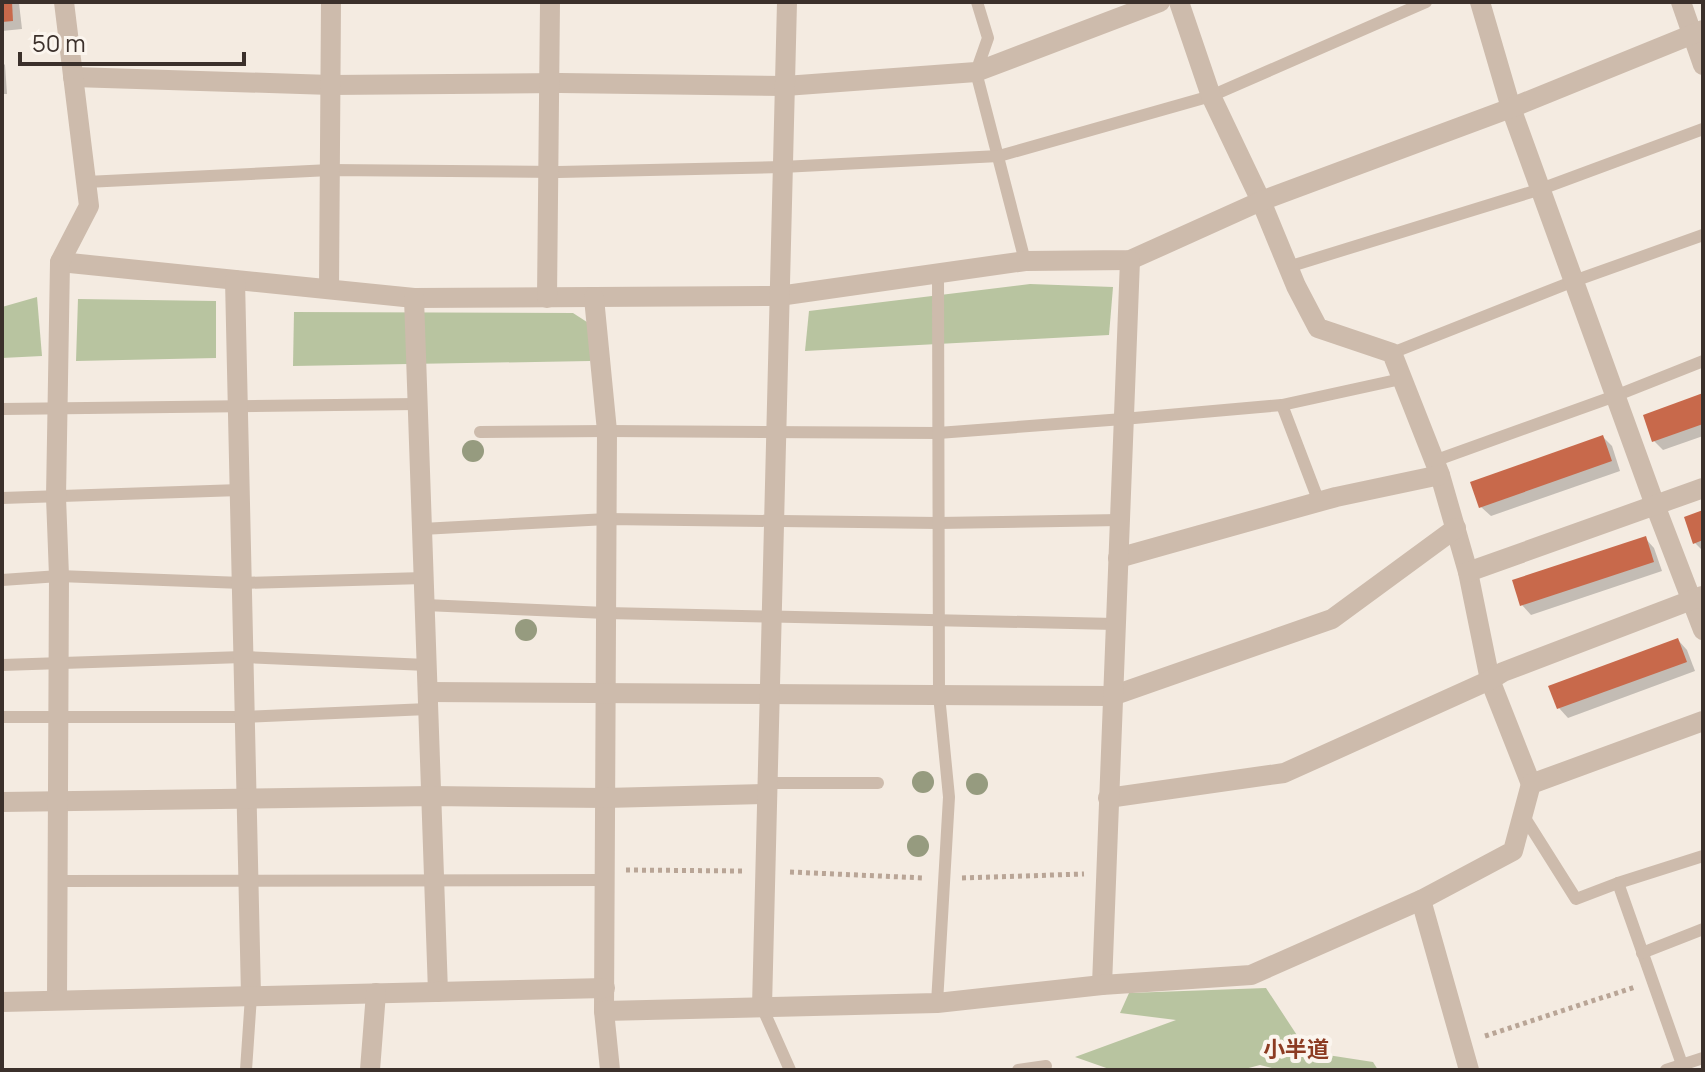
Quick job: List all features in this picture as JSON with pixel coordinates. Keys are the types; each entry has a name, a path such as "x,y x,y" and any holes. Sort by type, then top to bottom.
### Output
{"street":[{"path":"57,1000 60,800 56,497 60,262 89,206 64,2"},
{"path":"329,289 331,2"},
{"path":"547,298 550,2"},
{"path":"762,1007 787,2"},
{"path":"73,77 331,85 549,83 785,86 976,72 1160,2"},
{"path":"604,1011 937,1003 1102,985 1251,975 1421,900 1513,851 1531,784 1490,680 1468,572 1437,468 1392,353 1318,328 1211,96 1179,2"},
{"path":"1480,2 1511,108 1655,505 1697,598 1703,630"},
{"path":"1681,2 1698,32 1703,65"},
{"path":"60,262 414,298 594,298 779,296 1025,261 1130,260 1261,201 1511,108 1698,32"},
{"path":"1102,985 1130,260"},
{"path":"235,280 251,996"},
{"path":"414,298 438,992"},
{"path":"594,298 607,431 604,1011 610,1070"},
{"path":"1118,558 1437,468"},
{"path":"1468,572 1703,488"},
{"path":"428,701 606,694 1112,696 1332,619 1456,528"},
{"path":"1108,798 1284,773 1503,672 1697,598"},
{"path":"1531,784 1703,721"},
{"path":"2,802 432,796 605,798 767,788"},
{"path":"1421,900 1469,1070"},
{"path":"2,1002 605,988"},
{"path":"370,1070 376,993"}],"lane":[{"path":"977,2 988,38 976,72 1025,261"},
{"path":"86,182 330,170 548,172 782,167 999,156 1211,96 1426,2"},
{"path":"1288,267 1541,189 1703,129"},
{"path":"1392,353 1574,281 1703,235"},
{"path":"937,1003 949,797 939,695 938,274"},
{"path":"1437,468 1703,361"},
{"path":"480,432 938,433 1282,405 1401,379"},
{"path":"2,409 417,404"},
{"path":"1282,405 1319,502"},
{"path":"2,498 240,490"},
{"path":"422,529 607,519 938,523 1120,520"},
{"path":"2,580 59,576 242,583 424,578"},
{"path":"425,605 606,613 1115,624"},
{"path":"2,665 243,657 427,665"},
{"path":"2,717 244,717 428,701"},
{"path":"767,788 878,783"},
{"path":"1523,815 1576,899 1703,856"},
{"path":"58,881 434,881 605,875"},
{"path":"1618,883 1683,1067"},
{"path":"1642,953 1703,929"},
{"path":"246,1070 251,996"},
{"path":"762,1007 790,1070"},
{"path":"1666,1070 1703,1058"},
{"path":"1018,1070 1046,1066"}],"path":[{"path":"605,875 765,871 944,879 1106,874"},
{"path":"1462,1044 1651,981"}],"green space":[{"path":"1030,284 1113,287 1109,335 805,351 809,311"},
{"path":"37,297 42,356 2,358 2,307"},
{"path":"78,299 216,301 216,358 76,361"},
{"path":"294,312 573,313 590,324 590,361 293,366"},
{"path":"1266,988 1308,1052 1373,1062 1378,1070 1280,1070 1260,1065 1241,1070 1112,1070 1075,1057 1176,1020 1120,1013 1129,993"}],"building":[{"path":"2,2 12,2 13,21 2,22"},
{"path":"1703,393 1703,424 1652,442 1643,415"},
{"path":"1603,435 1612,461 1479,508 1470,482"},
{"path":"1703,510 1703,540 1693,544 1684,517"},
{"path":"1646,536 1654,562 1520,606 1512,580"},
{"path":"1678,638 1687,662 1557,709 1548,686"}],"district":[{"name":"小半道","path":"1296,1049"}]}
